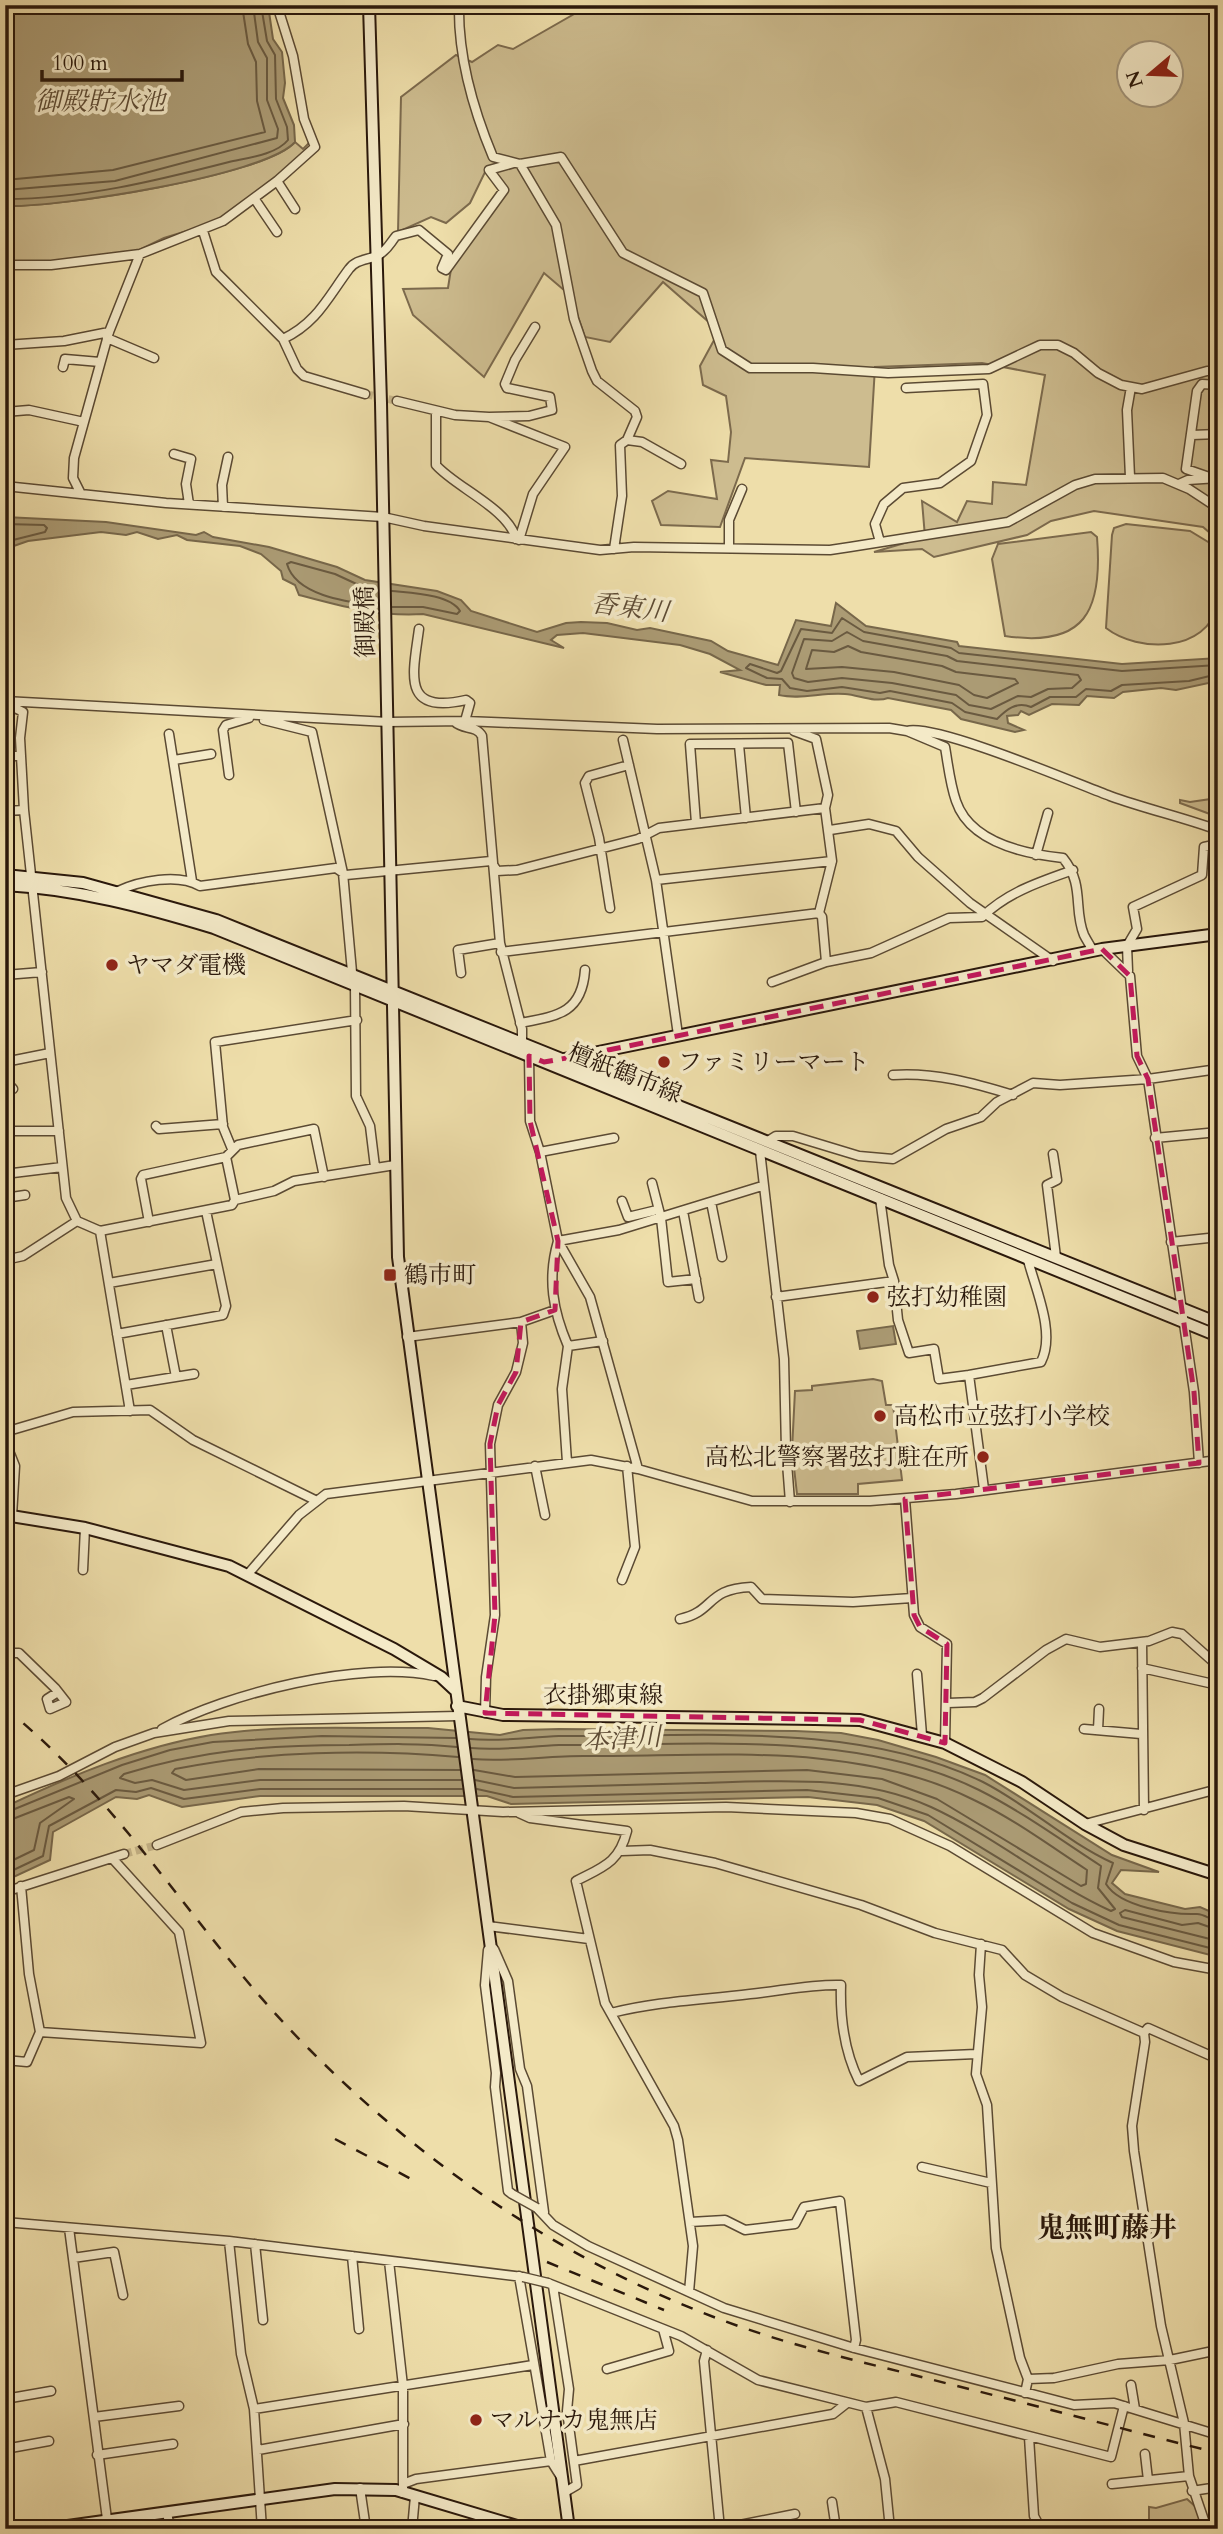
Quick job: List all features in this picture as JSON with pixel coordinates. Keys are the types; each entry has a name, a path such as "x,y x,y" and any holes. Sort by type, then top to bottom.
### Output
{"main road":[{"name":"御殿橋","path":"369,5 395,995 394,1166 398,1257 455,1690"},
{"name":"檀紙鶴市線","path":"5,875 168,914 214,928 355,985 395,995 522,1042 1218,1323"},
{"name":"檀紙鶴市線","path":"5,885 32,882 118,891 216,920 352,972 395,995 529,1056 1218,1336"},
{"path":"544,1062 1097,950 1218,934"},
{"path":"9,1515 156,1544 247,1574 394,1649 441,1677 455,1690 569,2529"},
{"name":"衣掛郷東線","path":"458,1715 485,1713 860,1720 945,1743 1022,1782 1085,1824 1144,1853 1190,1864 1218,1875"},
{"path":"46,2529 112,2522 259,2499 360,2488 407,2491 527,2529"}],"street":[{"path":"5,265 51,265 140,254 203,231 223,221 313,150 315,142 304,119 293,56 276,5"},
{"path":"459,5 458,38 480,126 493,158 517,163 556,225 574,319 592,372 597,381 635,411 637,417 627,440 620,445 618,458 622,496 614,549"},
{"path":"283,339 304,328 344,281 349,269 356,262 377,257 387,250 397,236 419,230 448,254 442,268 446,270 504,190 489,170 561,157 623,253 703,293 722,350 750,368 813,368 888,373 989,369 1040,345 1058,345 1074,352 1098,373 1142,389 1207,371 1218,371"},
{"path":"277,181 295,209"},
{"path":"254,198 277,232"},
{"path":"203,231 216,272 283,339 297,369 304,376 365,394"},
{"path":"80,492 73,478 74,458 108,335 140,254"},
{"path":"397,401 475,418 528,416 552,410 550,397 507,388 505,384 515,360 535,327"},
{"path":"5,345 108,335 154,358"},
{"path":"63,367 65,359 100,362"},
{"path":"880,542 875,524 884,504 903,488 940,483 971,461 987,415 983,384 906,388"},
{"path":"1215,478 1186,469 1197,391 1202,384 1218,385"},
{"path":"1130,477 1127,410 1132,387"},
{"path":"5,412 29,410 84,422"},
{"path":"436,411 436,465 443,473 466,486 505,522 517,540"},
{"path":"489,417 565,447 533,494 517,540"},
{"path":"1192,435 1218,434"},
{"path":"627,440 642,442 681,464"},
{"path":"174,454 191,459 186,484 189,504"},
{"path":"223,507 222,485 228,457"},
{"path":"5,486 383,521 517,540 614,549 729,547 830,550 1008,522 1075,485 1130,477 1163,478 1179,484 1218,508"},
{"path":"46,489 73,478"},
{"path":"1179,484 1188,480 1215,478"},
{"path":"729,547 729,520 741,489"},
{"path":"419,629 413,678 416,691 423,700 432,703 466,699 470,703 465,721"},
{"path":"5,702 255,716 465,721 657,730 907,731 916,728 946,735 1112,796 1218,831"},
{"path":"5,702 23,712 21,755 24,810 62,1167 66,1198 77,1221 100,1231 232,1205 235,1200 226,1157"},
{"path":"229,775 223,730 226,725 255,716 312,732 343,873 352,972"},
{"path":"455,722 459,726 476,729 482,736 500,948 520,1023 522,1042"},
{"path":"794,729 797,734 816,739 828,795 825,808 832,861 819,913 822,917 826,962"},
{"path":"907,731 945,747 956,803 969,822 986,836 1007,847 1036,855 1063,858 1073,870 1084,934 1097,950 1128,971"},
{"path":"169,734 192,881"},
{"path":"623,740 648,836 678,1035"},
{"path":"696,823 690,744 788,743 796,812"},
{"path":"739,745 746,818"},
{"path":"174,760 211,754"},
{"path":"5,756 21,755"},
{"path":"610,908 585,783 589,776 629,765"},
{"path":"491,861 497,871 517,870 648,836 659,828 825,808"},
{"path":"5,811 24,810"},
{"path":"1036,855 1048,813"},
{"path":"830,830 869,824 896,831 918,857 984,915 1053,961"},
{"path":"1199,1462 1195,1392 1147,1079 1137,1056 1127,946 1137,929 1133,907 1202,875 1204,847 1218,844"},
{"path":"118,891 137,881 192,881 200,886 337,868 343,873 391,872 491,861"},
{"path":"656,880 832,861"},
{"path":"772,982 826,962 871,953 949,918 984,915 996,903 1014,892 1073,870"},
{"path":"461,973 458,950 500,948 819,913"},
{"path":"520,1023 541,1019 571,1007 582,995 585,970"},
{"path":"5,975 42,972"},
{"path":"355,985 356,1096 370,1126 375,1167"},
{"path":"232,1149 223,1124 215,1042 357,1020"},
{"path":"5,1062 50,1053"},
{"path":"529,1056 530,1121 541,1152 558,1241 590,1297 638,1469"},
{"path":"768,1141 776,1136 793,1136 859,1157 893,1159 946,1129 981,1117 997,1102 1033,1083 1060,1085 1147,1079 1218,1069"},
{"path":"893,1075 918,1073 978,1084 1013,1095"},
{"path":"5,1080 13,1089"},
{"path":"156,1126 159,1129 223,1124"},
{"path":"149,1222 141,1179 143,1175 226,1157 232,1149 314,1129 324,1177"},
{"path":"9,1131 59,1131"},
{"path":"1155,1138 1218,1132"},
{"path":"541,1152 614,1138"},
{"path":"760,1151 762,1186 785,1359 786,1450 790,1502"},
{"path":"1054,1154 1056,1180 1047,1185 1056,1257"},
{"path":"235,1200 274,1191 294,1181 394,1166"},
{"path":"5,1174 62,1167"},
{"path":"652,1183 668,1282 696,1279"},
{"path":"622,1201 628,1217 659,1214 683,1211 762,1186"},
{"path":"5,1198 25,1195"},
{"path":"880,1198 898,1320 909,1353 934,1349 939,1379 1041,1362 1046,1353 1042,1301 1028,1259"},
{"path":"711,1202 722,1257"},
{"path":"117,1334 223,1315 226,1307 206,1211"},
{"path":"683,1211 699,1298"},
{"path":"558,1241 659,1214"},
{"path":"5,1260 23,1256 77,1221"},
{"path":"100,1231 130,1411"},
{"path":"1171,1242 1218,1237"},
{"path":"558,1241 552,1273 552,1299 568,1346 562,1389 567,1462"},
{"path":"109,1283 217,1264"},
{"path":"776,1297 894,1281"},
{"path":"407,1337 521,1322 555,1310"},
{"path":"485,1713 486,1677 495,1615 490,1444 498,1405 516,1372 523,1343 521,1322"},
{"path":"166,1325 176,1377"},
{"path":"568,1346 603,1341"},
{"path":"126,1385 194,1374"},
{"path":"969,1375 984,1489"},
{"path":"5,1433 73,1412 150,1410 193,1440 315,1500"},
{"path":"5,1441 15,1466 9,1515"},
{"path":"247,1574 315,1500 333,1492 567,1462 591,1461 627,1466 752,1501 790,1502 905,1499 1218,1460"},
{"path":"535,1466 545,1515"},
{"path":"622,1580 635,1547 627,1466"},
{"path":"905,1499 912,1598 920,1627 947,1644 948,1703 945,1743"},
{"path":"83,1570 85,1528"},
{"path":"680,1619 699,1614 712,1598 732,1588 751,1587 762,1599 853,1602 912,1598"},
{"path":"948,1703 975,1702 983,1698 1046,1650 1066,1640 1100,1647 1142,1642 1172,1632 1182,1634 1218,1666"},
{"path":"1142,1642 1144,1810"},
{"path":"5,1653 19,1653 58,1692"},
{"path":"1142,1668 1218,1685"},
{"path":"5,1796 59,1776 115,1747 155,1733 202,1710 325,1676 422,1673 441,1677"},
{"path":"917,1674 922,1735"},
{"path":"1098,1709 1098,1730"},
{"path":"155,1733 229,1721 458,1715"},
{"path":"1084,1729 1142,1734"},
{"path":"1085,1824 1218,1789"},
{"path":"157,1845 224,1818 255,1809 404,1806 516,1811 808,1808 890,1819 950,1846 1093,1933 1174,1962 1218,1970"},
{"path":"516,1811 530,1818 627,1831 622,1851 608,1864 576,1881 605,2003 674,2126 690,2222 692,2246 689,2292"},
{"path":"622,1851 650,1850 715,1863 861,1905 934,1933 1002,1950 1025,1975 1062,1997 1144,2033"},
{"path":"5,1892 124,1854"},
{"path":"40,2032 201,2043 179,1932 112,1858"},
{"path":"5,2060 27,2062 40,2032 29,1974 21,1886"},
{"path":"488,1931 589,1939"},
{"path":"488,1931 486,2003 508,2191 540,2210 553,2225 588,2246 689,2292 786,2329 1073,2405 1114,2403 1218,2435"},
{"path":"488,1931 508,1981 520,2069 527,2085 540,2210"},
{"path":"981,1944 979,1975 982,2007 976,2074 987,2105 996,2248 1020,2358 1028,2379 1026,2393"},
{"path":"611,2013 656,2002 751,1994 815,1984 841,1985 841,2015 852,2067 859,2081 908,2057 976,2054"},
{"path":"1144,2033 1148,2028 1218,2060"},
{"path":"1144,2033 1146,2042 1132,2126 1134,2151 1161,2326 1184,2423 1189,2476 1207,2529"},
{"path":"922,2167 991,2183"},
{"path":"690,2222 724,2220 745,2230 767,2230 794,2224 804,2207 840,2201 856,2340 854,2348"},
{"path":"5,2222 229,2241 521,2276 663,2329 707,2350 758,2380 866,2407 896,2402 1111,2457 1124,2406"},
{"path":"69,2228 97,2455 112,2522"},
{"path":"229,2241 241,2354 254,2409 261,2529"},
{"path":"255,2244 263,2320"},
{"path":"74,2258 114,2252 123,2295"},
{"path":"352,2256 359,2329"},
{"path":"389,2261 402,2386 407,2491 412,2529"},
{"path":"521,2276 533,2365 551,2461 565,2488 577,2485 567,2411 569,2389 551,2285"},
{"path":"607,2369 669,2351 663,2329"},
{"path":"707,2350 704,2361 720,2529 795,2514"},
{"path":"1028,2379 1054,2378 1118,2364 1170,2360 1218,2350"},
{"path":"254,2409 533,2365"},
{"path":"1131,2385 1135,2409"},
{"path":"5,2399 51,2391"},
{"path":"574,2461 833,2414 848,2403"},
{"path":"94,2417 179,2406"},
{"path":"866,2407 885,2479 890,2529"},
{"path":"258,2450 404,2424"},
{"path":"1029,2437 1034,2516 1041,2529"},
{"path":"5,2449 49,2441"},
{"path":"97,2455 173,2444"},
{"path":"1145,2454 1148,2480"},
{"path":"407,2491 416,2479 551,2461"},
{"path":"1112,2484 1189,2476"},
{"path":"1192,2491 1218,2487"},
{"path":"360,2488 366,2529"},
{"path":"832,2502 836,2529"},
{"path":"167,2512 170,2529"}],"highlighted area":[{"path":"1102,949 1130,976 1137,1056 1148,1079 1194,1392 1199,1463 905,1499 914,1615 920,1627 947,1644 945,1743 860,1720 485,1713 495,1615 490,1444 498,1405 516,1372 521,1322 555,1310 558,1241 530,1121 529,1056 544,1062 584,1055"}],"shaded area":[{"path":"590,5 1218,5 1218,540 1203,527 1094,511 1051,521 1027,535 934,557 922,549 874,552 925,537 922,501 957,522 967,501 992,504 993,482 1026,485 1045,375 982,363 875,367 869,467 745,458 720,527 661,525 652,501 668,491 717,499 711,460 728,462 731,432 726,396 703,385 700,366 719,331 663,282 610,342 585,337 571,296 544,273 484,377 413,315 403,289 448,288 451,269 507,191 485,172 470,203 446,223 431,217 398,232 401,97 456,55 472,62 498,45 513,49"},
{"path":"295,142 303,149 309,143 312,149 237,209 213,223 164,238 135,252 36,263 5,262 5,206 111,196 204,178 276,155"},
{"path":"1126,524 1190,531 1218,548 1218,604 1211,620 1200,632 1186,640 1153,644 1135,642 1106,628 1112,535 1114,528"},
{"path":"1091,532 1097,537 1096,585 1092,604 1083,619 1071,629 1054,636 1005,636 992,559 998,544"},
{"path":"1218,798 1218,817 1180,803 1180,800 1190,802"},
{"path":"873,1379 882,1381 886,1405 893,1405 902,1480 858,1484 858,1494 797,1494 792,1450 795,1391 812,1390 812,1386"},
{"path":"1187,2499 1197,2508 1202,2522 1149,2524 1149,2507 1156,2508"}],"water":[{"name":"御殿貯水池","path":"5,5 268,5 273,39 282,52 285,83 283,98 294,125 295,142 276,155 244,167 158,188 67,202 5,206"},
{"path":"5,517 106,522 196,535 204,532 213,537 269,547 337,567 365,580 437,591 461,600 471,611 537,632 566,623 581,622 607,623 637,630 650,628 711,641 728,651 778,665 796,620 831,626 836,603 866,626 957,642 959,646 1122,664 1218,658 1218,681 1176,690 1161,688 1123,692 1114,698 1087,696 1079,705 1052,704 1029,715 1021,711 1018,715 1007,716 1008,723 1024,730 1015,732 961,719 951,710 888,698 872,699 836,694 795,697 779,695 780,685 766,685 720,672 740,670 710,654 680,645 583,633 557,635 551,640 564,648 423,614 376,612 330,603 299,595 295,585 283,579 281,571 261,554 240,546 187,540 177,535 158,539 137,532 126,535 101,532 28,541 5,549"},
{"path":"893,1326 896,1344 860,1349 857,1331"},
{"name":"本津川","path":"292,1728 428,1728 500,1735 523,1730 559,1729 795,1731 841,1733 878,1740 985,1775 1112,1855 1159,1872 1121,1870 1112,1883 1125,1894 1185,1909 1200,1907 1218,1915 1218,1957 1117,1931 1069,1909 924,1821 877,1805 808,1797 511,1804 487,1796 260,1796 182,1807 149,1795 137,1799 116,1797 53,1832 50,1860 5,1881 5,1807 105,1764 158,1747 211,1735"}],"tunnel":[{"path":"365,394 397,401"},
{"path":"124,1854 157,1845"}],"railway":[{"path":"5,1708 48,1746 88,1787 270,2008 309,2049 406,2137 458,2177 567,2248 625,2279 685,2306 772,2337 1218,2453"},
{"path":"335,2139 415,2181"},
{"path":"547,2262 664,2310"}],"place":[{"name":"ヤマダ電機","path":"112,965"},
{"name":"ファミリーマート","path":"664,1062"},
{"name":"鶴市町","path":"390,1275"},
{"name":"弦打幼稚園","path":"873,1297"},
{"name":"高松市立弦打小学校","path":"880,1416"},
{"name":"高松北警察署弦打駐在所","path":"983,1457"},
{"name":"マルナカ鬼無店","path":"476,2420"}],"district":[{"name":"鬼無町藤井","path":"1107,2227"}],"water label":[{"name":"香東川","path":"630,607"}]}
